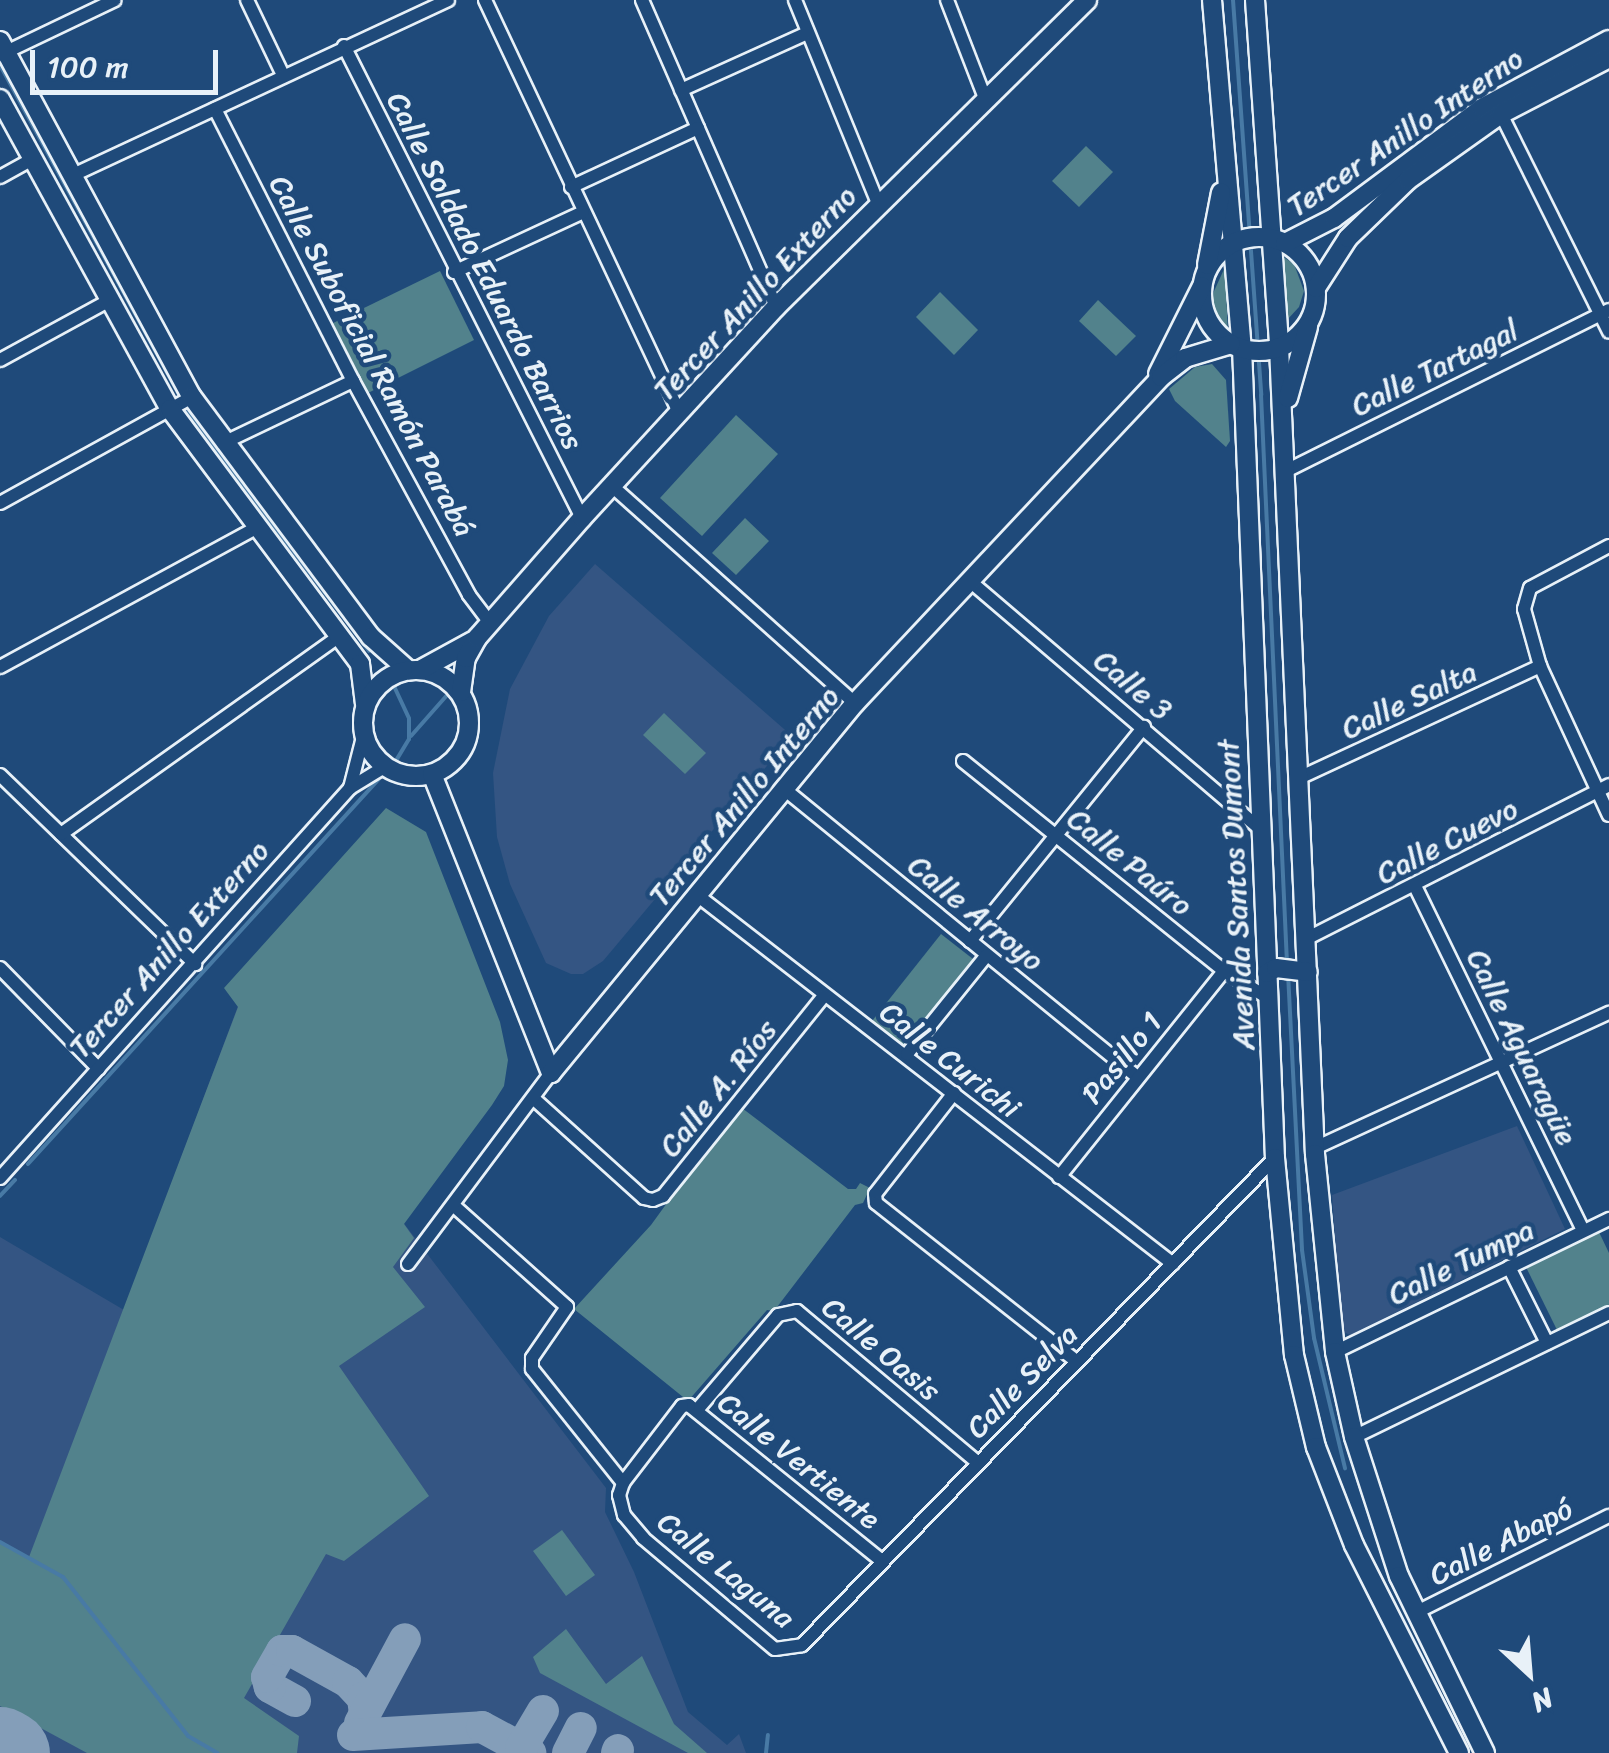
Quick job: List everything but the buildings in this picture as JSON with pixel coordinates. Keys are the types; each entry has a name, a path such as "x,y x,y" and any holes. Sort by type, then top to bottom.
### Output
{"main road":[{"name":"Tercer Anillo Externo","path":"461,692 466,658 484,631 582,518 776,307 1087,0"},
{"path":"1255,0 1273,239 1274,348 1282,428 1306,939 1302,970 1335,1352 1354,1437 1399,1576 1485,1753"},
{"name":"Avenida Santos Dumont","path":"1210,4 1235,242 1261,830 1272,970 1268,998 1276,1158 1294,1354 1326,1478 1354,1545 1459,1753"},
{"name":"Tercer Anillo Interno","path":"1235,242 1273,239 1334,218 1400,165 1525,82 1609,40"},
{"path":"0,99 110,300 182,402 222,442 371,637 414,670 450,681 461,692 470,724 467,740 459,755 432,774 408,775 386,766 364,733 360,664 256,528 182,402 71,176 2,51"},
{"path":"1549,89 1548,76 1576,56"},
{"name":"Tercer Anillo Interno","path":"1316,288 1362,223 1408,180 1501,114 1609,58"},
{"path":"1501,114 1528,94 1525,82"},
{"path":"1226,162 1203,280 1207,319 1241,347"},
{"path":"1362,223 1352,212 1400,165"},
{"path":"1273,239 1306,261 1316,288 1282,428"},
{"path":"1203,280 1217,254 1235,242"},
{"name":"Tercer Anillo Interno","path":"1152,388 1203,280"},
{"path":"1274,348 1304,328 1312,315"},
{"name":"Tercer Anillo Interno","path":"551,1073 855,703 1152,388 1186,358 1241,347 1274,348"},
{"name":"Tercer Anillo Externo","path":"414,670 484,631"},
{"path":"365,704 382,682 414,670"},
{"path":"432,774 551,1073"},
{"path":"1272,970 1302,970"},
{"path":"1326,1478 1338,1487 1350,1520 1356,1524 1369,1522 1376,1513"},
{"path":"1354,1545 1366,1537 1378,1542 1389,1568 1399,1576"}],"street":[{"path":"2,51 115,0"},
{"path":"247,0 283,75"},
{"path":"71,176 448,0"},
{"path":"484,0 679,413"},
{"path":"642,0 776,307"},
{"path":"795,0 878,203"},
{"path":"946,0 985,98"},
{"path":"681,90 807,33"},
{"name":"Calle Soldado Eduardo Barrios","path":"344,46 454,272 582,518"},
{"name":"Calle Suboficial Ramón Parabá","path":"215,109 353,381 469,595 484,631"},
{"path":"1501,114 1605,312 1609,332"},
{"path":"570,187 698,128"},
{"path":"0,176 33,159"},
{"path":"454,272 583,212"},
{"path":"0,360 110,300"},
{"name":"Calle Tartagal","path":"1284,472 1605,312"},
{"path":"222,442 353,381"},
{"path":"0,503 182,402"},
{"path":"612,486 855,703"},
{"path":"0,667 256,528"},
{"path":"1609,546 1537,583 1525,597 1540,666 1604,788 1609,815"},
{"name":"Calle 3","path":"971,582 1261,830"},
{"path":"61,834 341,635"},
{"name":"Calle Salta","path":"1299,778 1540,666"},
{"path":"970,941 1144,727"},
{"path":"350,788 364,733"},
{"name":"Calle Paúro","path":"963,761 1224,971 1268,998"},
{"name":"Tercer Anillo Externo","path":"0,1178 350,788 386,766"},
{"path":"0,775 194,964"},
{"name":"Calle Arroyo","path":"783,788 1137,1078"},
{"name":"Calle Cuevo","path":"1306,939 1604,788"},
{"name":"Calle Aguaragüe","path":"1415,886 1583,1230"},
{"name":"Calle Curichi","path":"697,894 1173,1264"},
{"path":"906,1054 987,955"},
{"path":"0,968 99,1069"},
{"name":"Pasillo 1","path":"1059,1177 1224,971"},
{"name":"Calle A. Ríos","path":"532,1098 644,1198 662,1196 824,996"},
{"path":"1315,1148 1609,1013"},
{"name":"Tercer Anillo Interno","path":"408,1264 551,1073"},
{"path":"954,1093 875,1194 882,1210 1076,1360"},
{"name":"Calle Selva","path":"807,1640 1276,1158"},
{"name":"Calle Laguna","path":"453,1205 563,1302 566,1313 532,1358 532,1369 623,1483 619,1495 624,1515 655,1549 775,1650 794,1648 807,1640"},
{"name":"Calle Tumpa","path":"1335,1352 1609,1218"},
{"path":"1509,1266 1548,1343"},
{"name":"Calle Oasis","path":"697,1410 778,1315 797,1312 978,1463"},
{"path":"1354,1437 1609,1313"},
{"name":"Calle Vertiente","path":"623,1483 682,1406 697,1410 882,1562"},
{"name":"Calle Abapó","path":"1415,1612 1609,1516"}],"shaded area":[{"path":"595,564 792,736 603,961 583,974 571,974 546,963 510,884 497,837 493,773 510,689 549,616"},
{"path":"238,1006 606,1488 605,1512 634,1572 688,1712 727,1745 739,1734 746,1753 0,1753 0,1237 124,1310"},
{"path":"1517,1126 1565,1229 1350,1335 1342,1331 1332,1195"}],"green space":[{"path":"1086,146 1113,172 1079,207 1052,181"},
{"path":"1282,256 1294,264 1304,291 1299,307 1287,320"},
{"path":"1225,267 1228,336 1213,315 1210,300"},
{"path":"440,271 474,340 364,395 329,325"},
{"path":"940,292 978,330 954,355 916,317"},
{"path":"1098,300 1136,336 1116,356 1079,321"},
{"path":"1212,364 1226,380 1230,441 1226,447 1175,401 1169,389 1195,367"},
{"path":"736,415 778,454 702,536 660,498"},
{"path":"745,518 769,541 736,575 712,553"},
{"path":"664,713 706,753 685,774 643,735"},
{"path":"386,808 426,832 500,1022 508,1060 504,1086 492,1105 404,1224 414,1238 393,1267 425,1307 339,1366 429,1496 344,1561 326,1554 244,1698 299,1736 297,1753 87,1753 0,1706 0,1542 29,1557 238,1007 224,988"},
{"path":"941,934 973,959 904,1046 872,1021"},
{"path":"738,1105 848,1189 856,1189 860,1183 870,1188 863,1203 855,1205 774,1311 767,1310 688,1401 574,1309 651,1225"},
{"path":"1598,1230 1609,1253 1609,1308 1558,1332 1525,1265"},
{"path":"562,1530 595,1575 566,1596 533,1551"},
{"path":"566,1629 606,1684 642,1656 674,1724 707,1753 688,1753 540,1673 533,1657"}],"waterway":[{"path":"1233,0 1261,395 1287,964"},
{"path":"0,65 190,415 369,651"},
{"path":"393,684 409,719 409,739 395,762"},
{"path":"411,736 448,694"},
{"path":"28,1164 378,780"},
{"path":"1288,973 1302,1250 1314,1338 1345,1468"},
{"path":"0,1196 15,1180"},
{"path":"0,1542 63,1577 188,1736 218,1753"},
{"path":"766,1753 768,1735"}],"taxiway":[{"path":"360,1723 405,1639"},
{"path":"295,1701 270,1687 267,1677 282,1651 292,1651 348,1682 363,1698 365,1714"},
{"path":"521,1748 543,1711"},
{"path":"353,1735 482,1727 530,1753"},
{"path":"568,1753 581,1728"}],"runway":[{"path":"0,1749 7,1753"}]}
